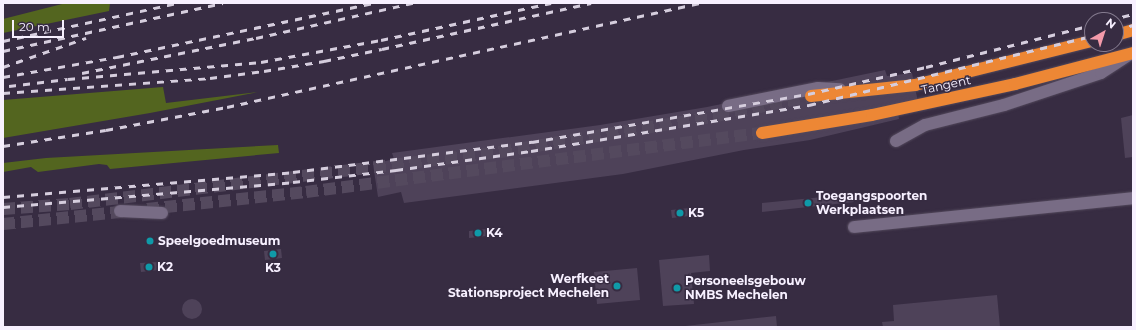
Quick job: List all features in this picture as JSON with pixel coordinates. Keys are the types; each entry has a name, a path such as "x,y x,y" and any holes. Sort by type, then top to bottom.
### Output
{"highway":[{"name":"Tangent","path":"810,96 915,85 1084,43"},
{"name":"Tangent","path":"762,133 872,115 1015,84 1132,54"}],"lane":[{"path":"896,141 925,125 1004,105 1100,73 1132,54"},
{"path":"728,106 818,88 867,90"},
{"path":"854,227 1133,198"},
{"path":"120,212 162,213"}],"green space":[{"path":"66,3 110,3 109,11 3,33 3,19"},
{"path":"163,87 166,103 258,92 150,113 3,138 3,100"},
{"path":"278,145 279,153 110,169 107,165 99,164 38,172 31,167 3,172 3,163 46,158"}],"building":[{"path":"885,70 887,76 912,73 919,107 898,113 899,119 810,140 744,150 623,174 404,203 401,192 378,197 373,164 394,159 392,153 600,125 707,107"},
{"path":"1133,115 1133,157 1125,158 1121,118"},
{"name":"Toegangspoorten Werkplaatsen","path":"853,194 854,202 762,212 762,203"},
{"name":"K5","path":"689,208 689,216 672,218 671,210"},
{"name":"K4","path":"486,229 487,236 469,238 469,231"},
{"name":"K3","path":"281,249 282,258 265,260 264,251"},
{"name":"Personeelsgebouw NMBS Mechelen","path":"709,255 710,271 691,273 694,304 663,306 659,260"},
{"name":"K2","path":"158,262 159,270 141,272 140,263"},
{"name":"Werfkeet Stationsproject Mechelen","path":"637,268 640,300 597,304 594,272"},
{"path":"997,295 1000,327 883,327 882,322 894,321 893,305"},
{"path":"192,299 199,302 202,309 199,316 192,319 185,316 182,309 185,302"},
{"path":"776,316 777,327 685,327 685,326"}],"tunnel":[{"path":"3,209 70,204 500,152 717,116 811,96"},
{"path":"147,209 306,192 762,133"},
{"path":"3,224 129,211"}],"railway":[{"path":"3,41 178,3"},
{"path":"3,51 223,3"},
{"path":"3,77 117,57 373,3"},
{"path":"82,73 256,38 413,3"},
{"path":"9,86 68,79 261,62 381,40 551,3"},
{"path":"3,93 210,78 264,71 382,49 591,3"},
{"path":"3,146 106,130 227,107 700,3"},
{"path":"1124,16 1133,14"},
{"path":"1124,28 1133,25"},
{"path":"3,197 293,172 532,142 808,94 926,67 1084,27"},
{"path":"3,67 86,38"},
{"path":"3,207 293,182 396,170 531,151 809,105 1084,38"}],"place":[{"name":"Toegangspoorten Werkplaatsen","path":"808,203"},
{"name":"K5","path":"680,213"},
{"name":"K4","path":"478,233"},
{"name":"Speelgoedmuseum","path":"150,241"},
{"name":"K3","path":"273,254"},
{"name":"K2","path":"149,267"},
{"name":"Werfkeet Stationsproject Mechelen","path":"617,286"},
{"name":"Personeelsgebouw NMBS Mechelen","path":"677,288"}]}
